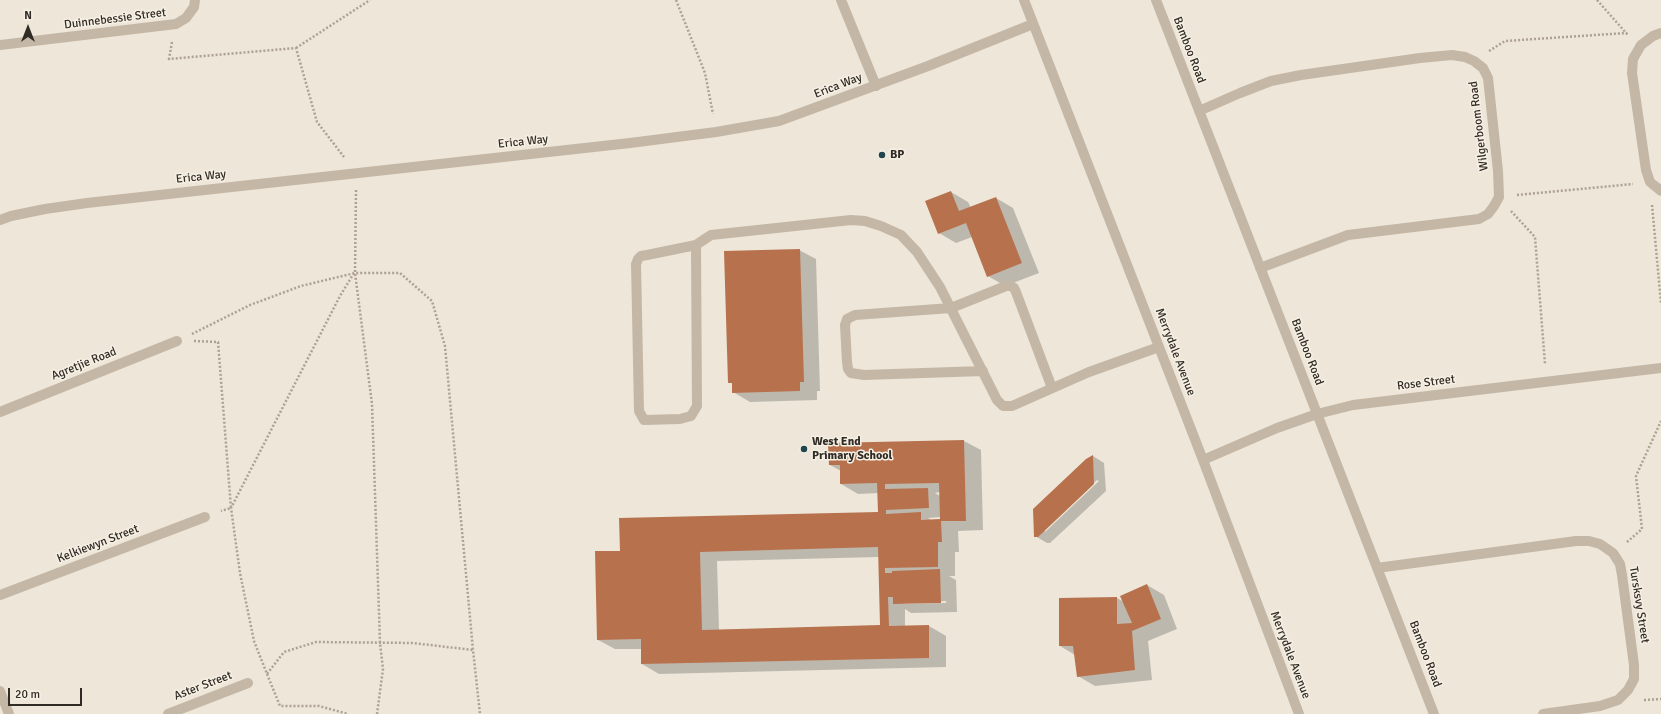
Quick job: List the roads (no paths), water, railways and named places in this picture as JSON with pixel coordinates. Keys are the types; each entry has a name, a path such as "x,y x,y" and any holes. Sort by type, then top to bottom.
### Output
{"street":[{"name":"Duinnebessie Street","path":"0,45 176,24 186,18 194,7 195,0"},
{"path":"841,0 876,86"},
{"name":"Merrydale Avenue","path":"1024,0 1203,460 1299,714"},
{"name":"Bamboo Road","path":"1156,0 1434,714"},
{"name":"Erica Way","path":"0,220 44,209 87,203 716,132 779,121 876,86 1033,24"},
{"path":"1661,33 1653,36 1641,45 1634,59 1632,72 1646,170 1650,182 1661,191"},
{"name":"Wilgerboom Road","path":"1199,111 1271,81 1300,75 1420,58 1452,55 1466,57 1482,68 1488,78 1498,171 1498,197 1488,214 1479,219 1348,235 1260,268"},
{"path":"696,245 697,406 691,416 680,419 644,420 639,411 636,264 641,256 696,245 711,235 838,221 865,221 901,235 916,252 940,287 997,400 1003,406 1012,406 1089,372 1159,347"},
{"path":"983,371 864,375 851,373 848,369 845,326 847,319 851,316 951,308 1006,286 1014,288 1052,388"},
{"name":"Agretjie Road","path":"0,412 177,341"},
{"name":"Rose Street","path":"1203,460 1277,428 1317,414 1353,405 1661,368"},
{"name":"Kelkiewyn Street","path":"0,595 205,517"},
{"name":"Tursksvy Street","path":"1377,568 1576,541 1590,541 1600,544 1613,553 1620,564 1622,575 1634,665 1634,679 1628,690 1618,700 1600,706 1542,714"},
{"name":"Aster Street","path":"168,714 248,683"},
{"path":"0,691 9,714"}],"place":[{"name":"BP","path":"882,155"},
{"name":"West End Primary School","path":"804,449"}]}
